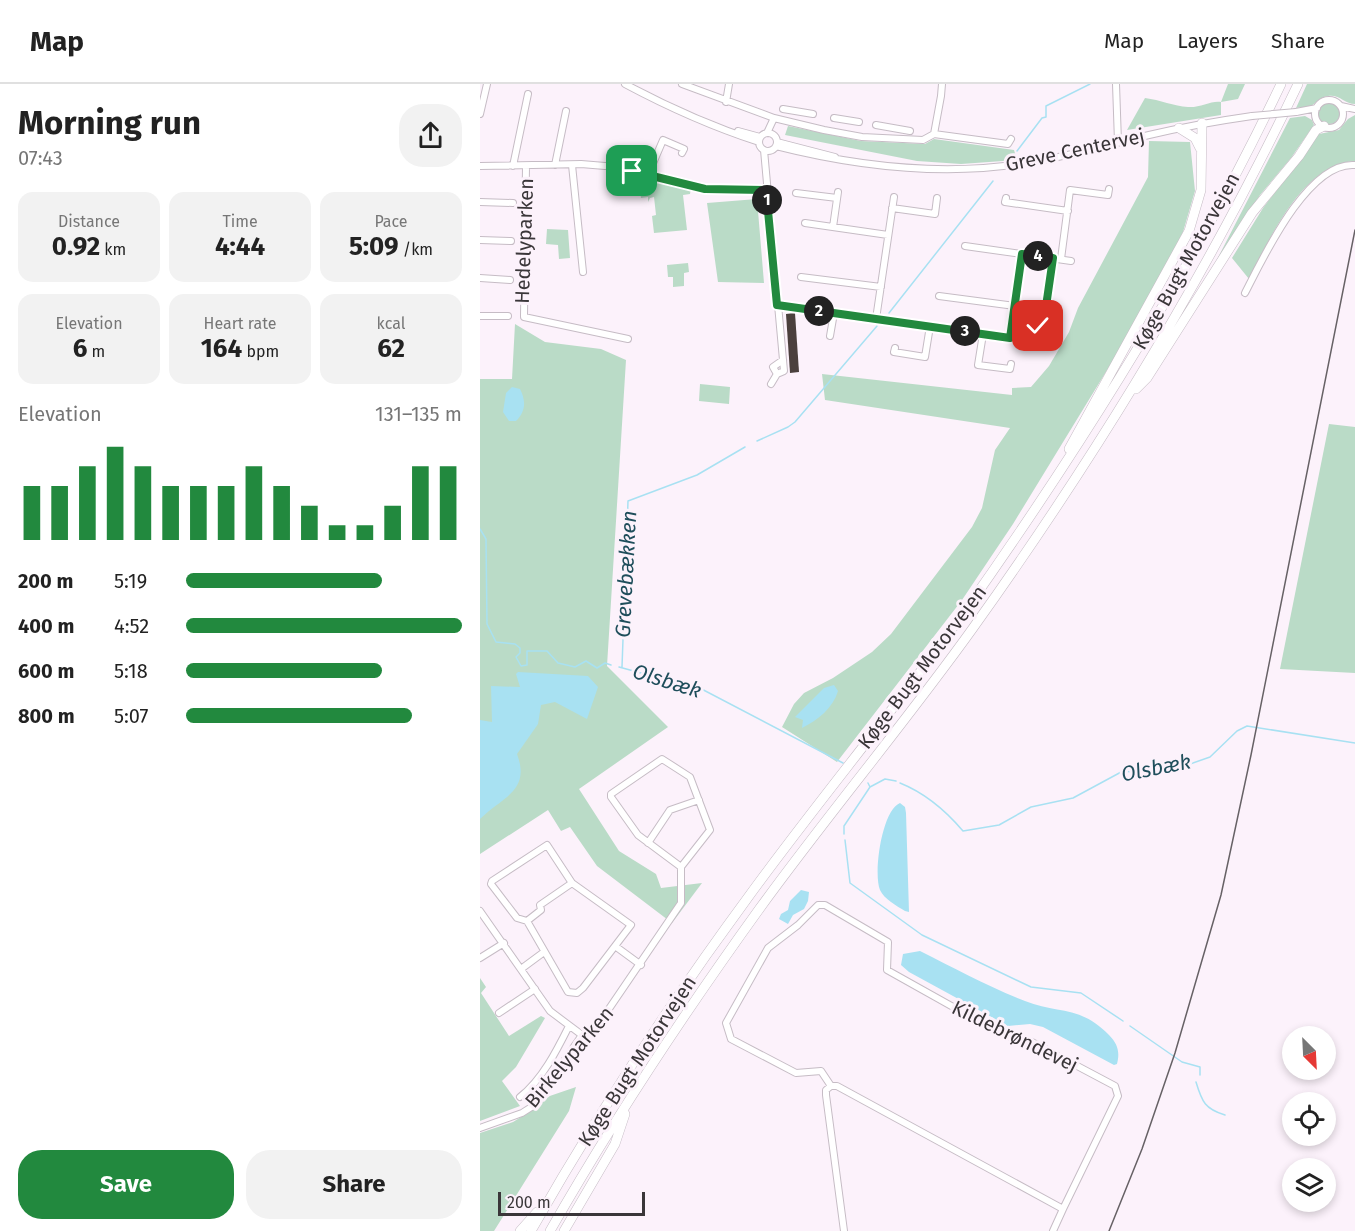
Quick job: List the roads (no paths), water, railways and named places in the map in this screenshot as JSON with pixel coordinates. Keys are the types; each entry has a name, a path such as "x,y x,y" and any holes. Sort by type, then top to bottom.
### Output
{"highway":[{"name":"Køge Bugt Motorvejen","path":"531,1231 619,1086 697,969 748,897 954,626 1062,468 1151,328 1281,84"},
{"name":"Køge Bugt Motorvejen","path":"550,1231 674,1031 760,908 973,628 1076,477 1125,399 1225,225 1298,84"},
{"path":"1062,468 1073,439 1113,372 1189,231 1201,190 1202,123"},
{"path":"1125,399 1147,378 1252,213 1299,156 1316,130 1324,126"},
{"path":"1179,128 1195,138 1201,154"},
{"path":"564,1231 615,1143 632,1096"},
{"path":"520,1231 551,1197"}],"street":[{"path":"480,114 487,84"},
{"path":"625,84 679,111 714,125 760,139 770,134"},
{"path":"682,84 774,118 845,134 923,140 934,134 1008,144 1011,139"},
{"path":"726,102 729,84"},
{"path":"934,134 942,84"},
{"path":"1116,84 1118,142"},
{"name":"Hedelyparken","path":"513,166 528,94"},
{"path":"1316,116 1317,108 1322,102 1330,100 1355,110"},
{"path":"1341,106 1343,115"},
{"name":"Greve Centervej","path":"777,144 793,151 844,160 924,169 992,168 1046,160 1202,123 1317,108"},
{"path":"783,109 813,114"},
{"path":"1305,111 1316,116 1324,126 1336,125 1343,115 1355,110"},
{"name":"Hedelyparken","path":"555,165 566,111"},
{"path":"798,124 800,112"},
{"path":"766,150 777,144 770,134 774,118"},
{"path":"834,118 859,123"},
{"path":"845,134 848,121"},
{"path":"876,125 910,131"},
{"path":"895,138 897,129"},
{"path":"760,139 766,150 766,190 783,360 773,367 777,374 771,384"},
{"path":"648,175 663,140 684,150 682,153"},
{"name":"Greve Centervej","path":"777,144 844,160"},
{"path":"765,163 775,153 793,151"},
{"path":"572,165 584,272"},
{"path":"1245,293 1279,227 1290,212 1324,176 1342,166 1355,165"},
{"name":"Hedelyparken","path":"480,166 605,166"},
{"name":"Hedelyparken","path":"526,166 524,318 628,339"},
{"path":"632,171 705,189 766,190"},
{"path":"1038,326 1043,327 1071,190 1108,195 1109,189"},
{"path":"796,193 838,195 833,227"},
{"path":"876,319 894,197"},
{"path":"892,208 935,214 937,198"},
{"path":"1005,198 1005,202 1068,211"},
{"path":"480,202 513,202"},
{"path":"805,224 888,235"},
{"path":"480,240 511,241"},
{"path":"965,246 1071,261"},
{"path":"777,305 1010,338 1022,254"},
{"path":"801,277 881,287"},
{"path":"480,279 510,280"},
{"path":"939,296 1015,306"},
{"path":"830,336 834,313"},
{"path":"480,316 508,316"},
{"path":"895,348 894,352 925,357 930,326"},
{"path":"983,334 978,365 1010,369 1011,364"},
{"path":"662,759 690,777 699,800 710,830 681,867 638,836 611,798 611,794 662,759"},
{"path":"648,843 670,810 699,800"},
{"path":"547,846 572,883 631,925 583,988 574,993 568,992 527,921 517,918 491,884 492,881 547,846"},
{"name":"Birkelyparken","path":"480,1128 522,1113 533,1106 582,1035 600,1022 681,903 681,867"},
{"path":"527,921 541,910 540,904 572,883"},
{"name":"Kildebrøndevej","path":"1053,1231 1118,1096 1114,1086 1032,1042 1005,1036 887,969 888,942 825,905 818,905 798,925 768,948 726,1023 731,1039 796,1073 821,1071 831,1086 837,1086 1063,1209"},
{"path":"480,911 550,1011 582,1035"},
{"path":"480,958 504,943"},
{"path":"615,946 641,964"},
{"path":"521,969 544,952"},
{"path":"499,1013 535,989"},
{"path":"520,1097 530,1089 546,1066 569,1026"},
{"path":"831,1086 826,1090 826,1095 844,1231"}],"water":[{"path":"512,387 520,389 524,402 522,413 516,421 509,421 503,412 506,393"},
{"path":"518,672 588,676 598,687 587,719 555,702 541,705 538,724 517,754 520,777 517,785 505,799 480,819 480,720 492,722 491,686 520,687 516,674"},
{"path":"834,685 838,691 829,708 802,728 803,720 795,717 824,688"},
{"path":"900,803 905,807 906,813 909,912 884,896 878,882 879,857 884,829 888,817"},
{"path":"801,890 809,892 804,909 793,915 788,924 779,919 781,914 788,910 790,901"},
{"path":"920,951 985,984 1025,1001 1078,1014 1088,1019 1109,1035 1116,1045 1117,1064 1114,1065 1043,1027 1030,1024 1008,1026 909,972 901,965 903,954"}],"waterway":[{"name":"Grevebækken","path":"1017,151 1042,118 1046,117 1046,106 1090,84"},
{"name":"Grevebækken","path":"889,313 993,181"},
{"name":"Grevebækken","path":"757,441 795,422 877,326"},
{"name":"Grevebækken","path":"622,667 628,501 697,475 745,447"},
{"name":"Olsbæk","path":"480,529 486,539 487,624 496,642 515,644 520,648 520,653 516,657 521,666 527,665 527,651 547,651 558,663 575,667 586,661 597,668 605,663 611,665"},
{"name":"Olsbæk","path":"619,667 681,684 692,684 843,763"},
{"name":"Olsbæk","path":"900,783 934,803 963,831 999,825 1031,807 1073,798 1123,771 1150,774 1173,770 1210,757 1237,731 1247,726 1355,743"},
{"name":"Olsbæk","path":"868,783 870,787 885,779 896,781"},
{"path":"844,834 844,826 870,787"},
{"path":"845,840 850,883 922,935 1031,987 1081,993 1123,1021"},
{"path":"1130,1026 1182,1062 1200,1067 1200,1075"},
{"path":"1196,1082 1205,1104 1225,1115"}],"railway":[{"path":"1109,1231 1142,1149 1175,1053 1221,895 1355,230"}]}
